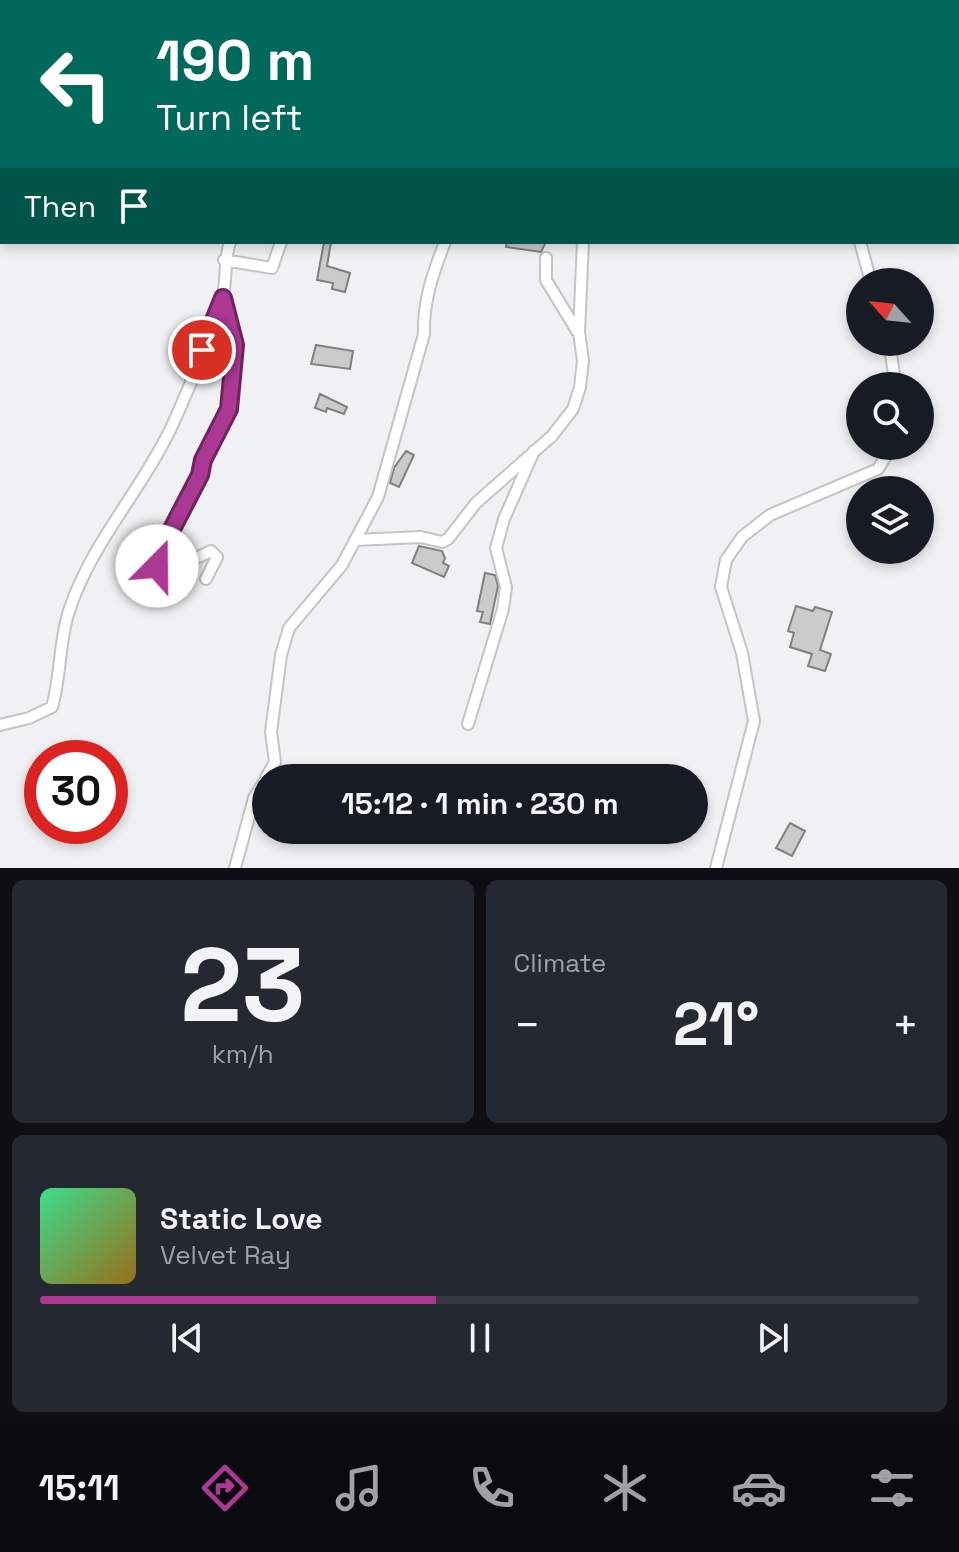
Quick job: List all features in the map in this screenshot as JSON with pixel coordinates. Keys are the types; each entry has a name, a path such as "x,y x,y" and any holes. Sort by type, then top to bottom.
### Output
{"street":[{"path":"206,579 217,557 211,551 167,572 161,572 157,566 159,554 200,475 203,460 229,409 235,345 223,298 224,260 229,244"},
{"path":"224,260 272,268 280,244"},
{"path":"274,764 271,732 281,655 289,628 342,565 384,484 424,334 423,310 428,287 444,244"},
{"path":"355,540 421,537 442,542 462,524 476,503 552,436 573,409 583,361 579,332 583,244"},
{"path":"861,244 867,268"},
{"path":"546,258 546,280 579,332"},
{"path":"0,725 29,718 52,707 59,681 68,613 103,538 132,498 171,428 223,298"},
{"path":"468,724 503,609 506,587 496,548 504,519 535,449"},
{"path":"716,868 754,721 742,653 721,587 726,560 742,537 770,515 878,469 883,460"},
{"path":"235,868 252,805"}],"building":[{"path":"324,244 331,244 327,266 350,273 345,292 332,289 333,283 317,280"},
{"path":"507,244 545,244 541,252 506,247"},
{"path":"316,345 353,351 350,369 311,364"},
{"path":"320,394 347,407 344,414 327,408 326,412 315,408"},
{"path":"406,451 414,455 399,487 390,483 394,468"},
{"path":"419,546 442,551 445,558 443,563 449,566 444,577 412,563"},
{"path":"485,573 495,575 498,586 490,624 480,622 483,612 477,611"},
{"path":"796,606 832,612 820,650 831,654 825,671 808,666 812,654 790,647 794,633 788,631"},
{"path":"790,823 805,831 792,856 776,848"}],"route":[{"path":"157,566 159,554 200,475 203,460 229,409 235,345 223,298 202,350"}]}
